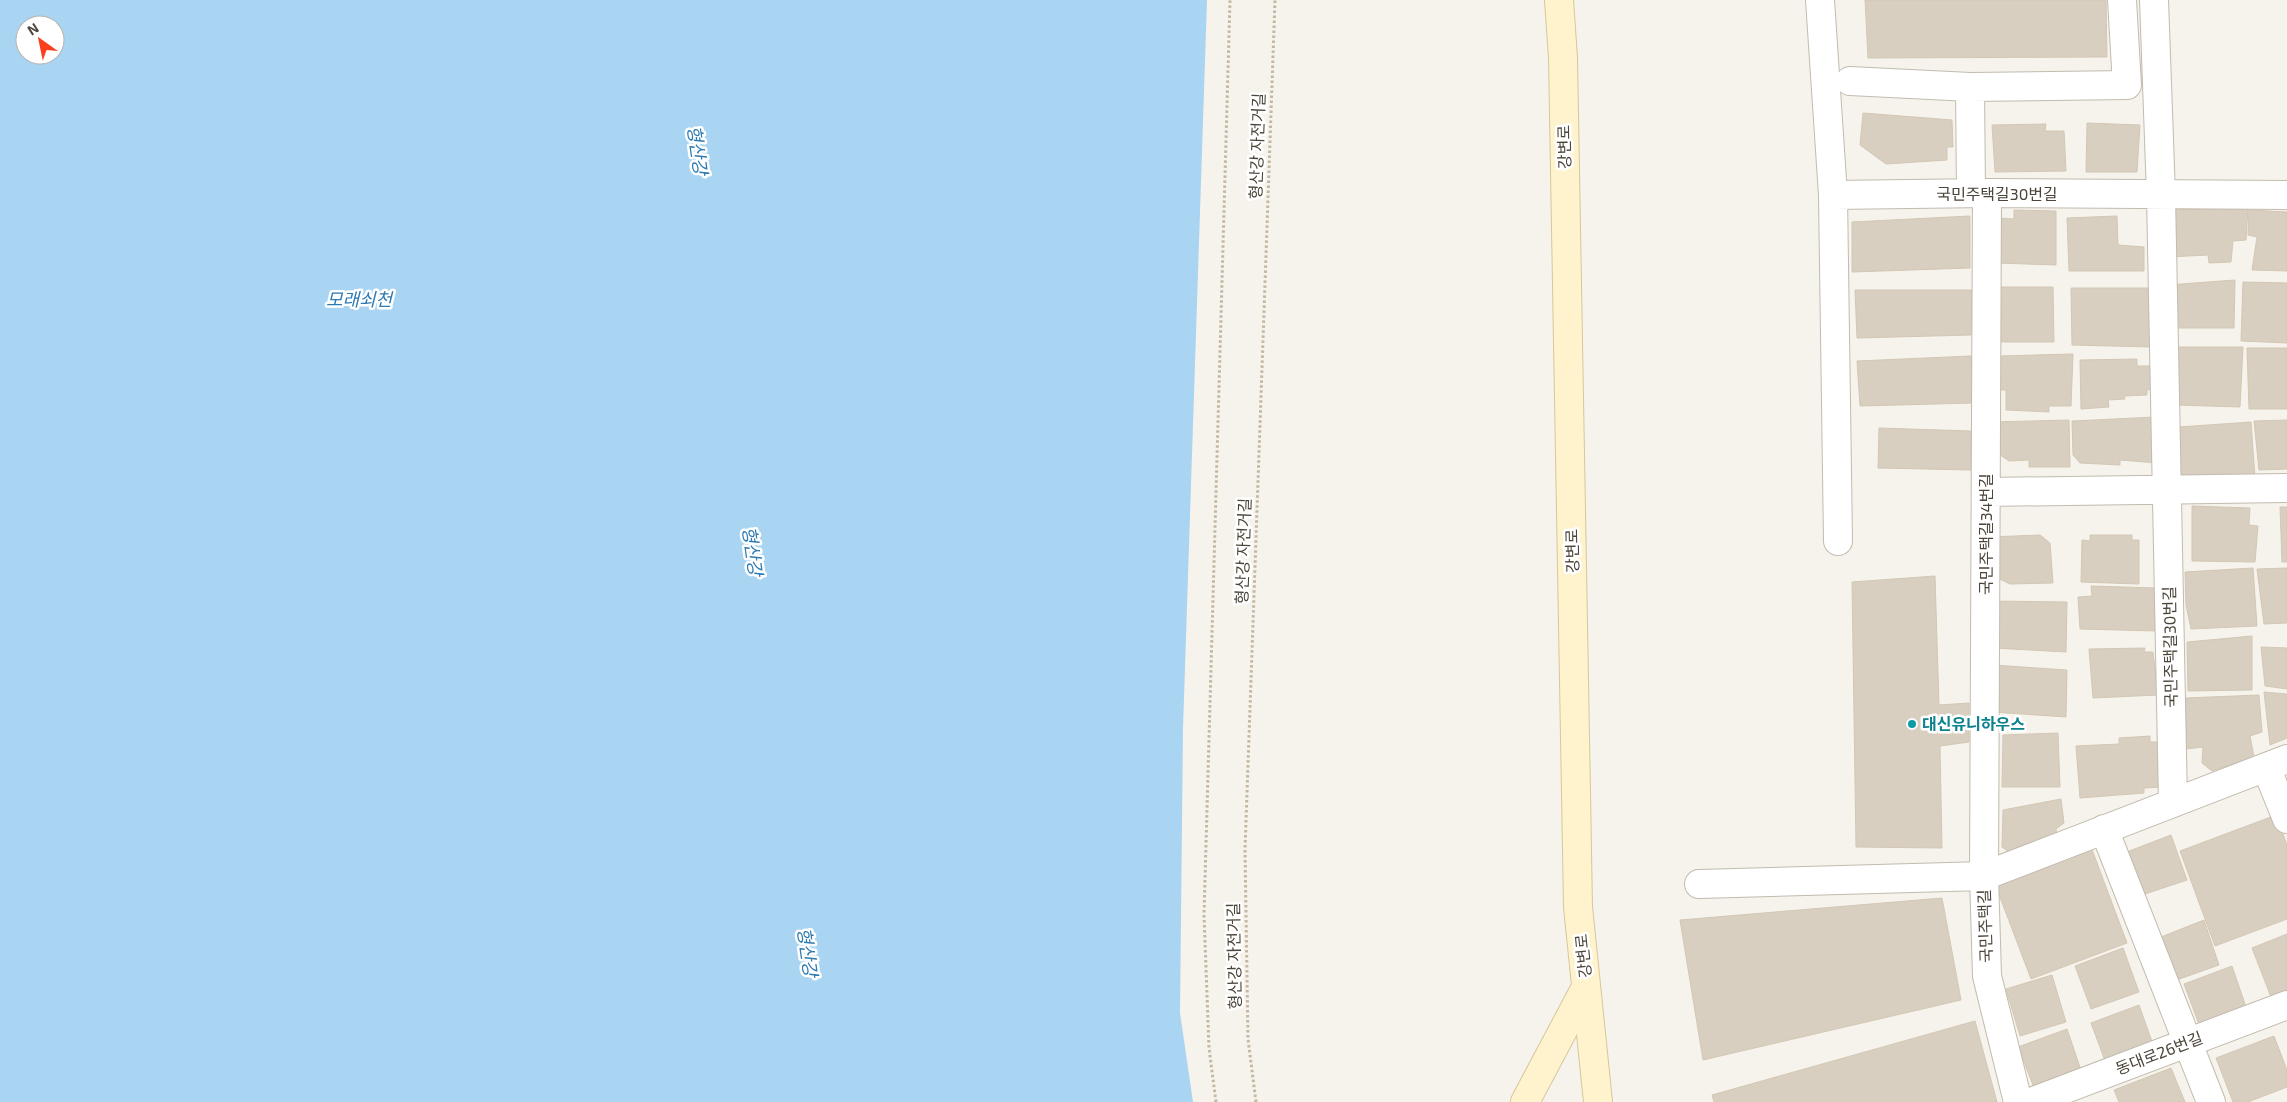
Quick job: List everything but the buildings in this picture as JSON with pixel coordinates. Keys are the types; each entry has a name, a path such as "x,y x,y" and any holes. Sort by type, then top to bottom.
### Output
{"street":[{"name":"강변로","path":"1559,0 1563,58 1578,906 1598,1102"},
{"path":"1563,58 1579,0"},
{"path":"1820,0 1833,195 1838,541"},
{"path":"1850,81 1970,87 2127,86 2122,0"},
{"name":"국민주택길30번길","path":"2154,0 2161,195 2174,803"},
{"name":"국민주택길34번길","path":"1970,87 1979,193 1986,492 1984,876"},
{"name":"국민주택길30번길","path":"1833,195 1979,193 2161,195"},
{"path":"2161,195 2287,195"},
{"path":"1986,492 2287,488"},
{"name":"국민주택길","path":"2018,1102 1987,976 1984,876 2277,763 2287,819"},
{"path":"2104,829 2211,1102"},
{"path":"1699,884 1984,876"},
{"path":"1525,1102 1586,988"},
{"name":"동대로26번길","path":"2031,1102 2287,1005"}],"path":[{"path":"1216,1102 1209,1048 1204,916 1230,0"},
{"name":"형산강 자전거길","path":"1256,1102 1248,1039 1245,850 1274,0"}],"water":[{"path":"0,0 1207,0 1183,728 1180,1013 1193,1102 0,1102"}],"place":[{"name":"대신유니하우스","path":"1912,724"}],"water label":[{"name":"형산강","path":"697,150"},
{"name":"모래쇠천","path":"359,300"},
{"name":"형산강","path":"752,551"},
{"name":"형산강","path":"807,952"}]}
